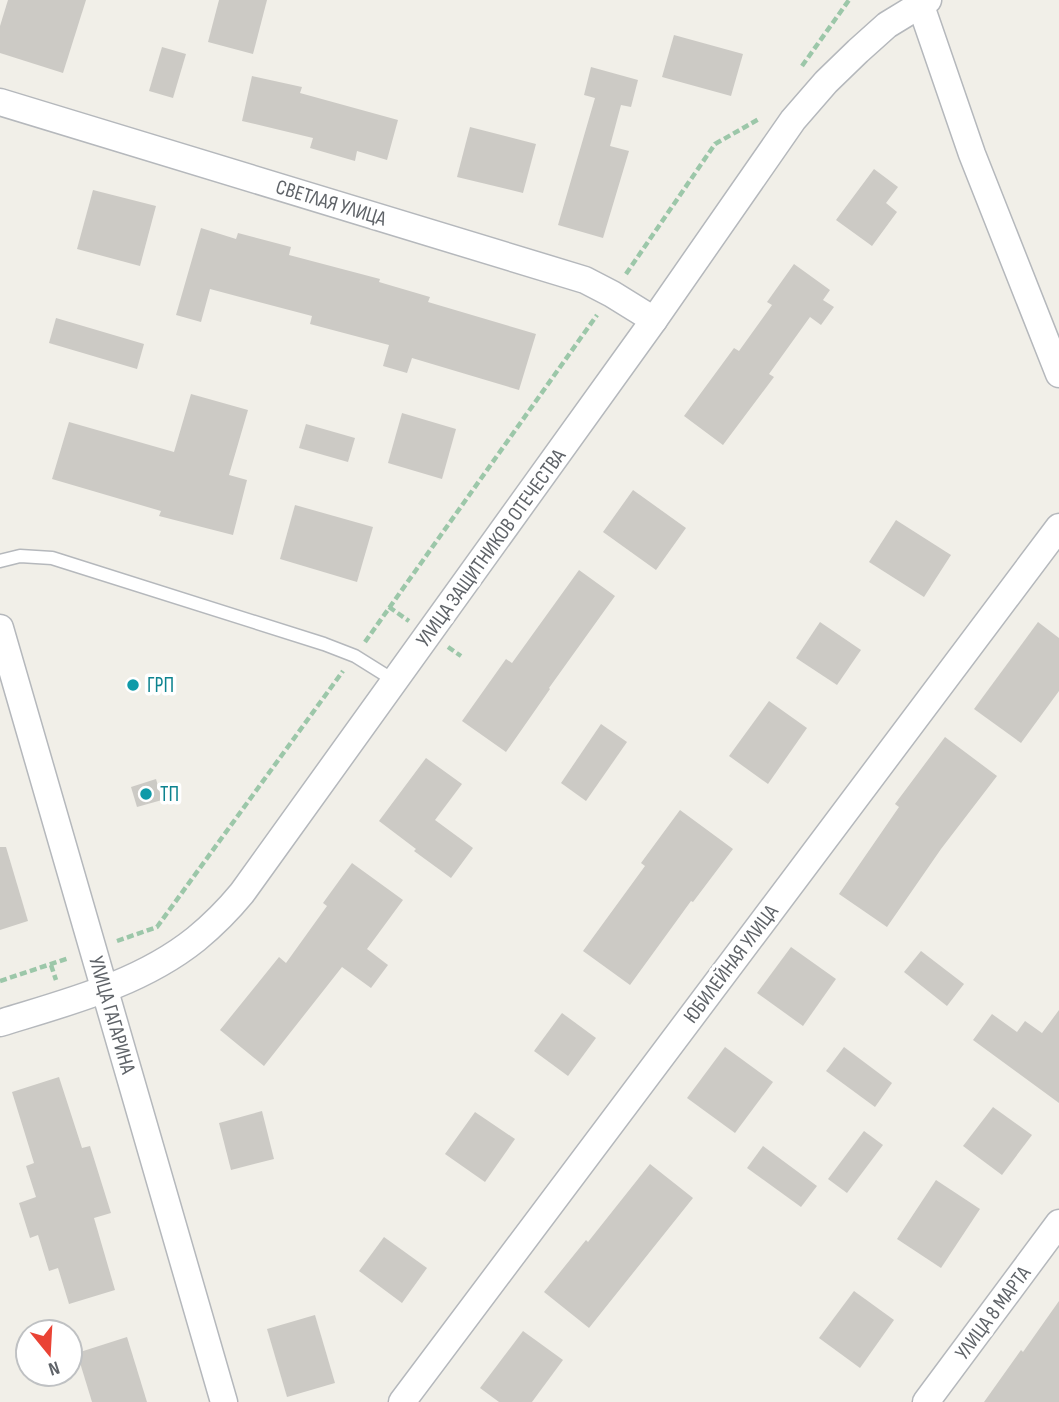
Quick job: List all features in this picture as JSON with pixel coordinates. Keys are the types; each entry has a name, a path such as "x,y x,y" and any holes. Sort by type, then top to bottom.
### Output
{"street":[{"name":"УЛИЦА ЗАЩИТНИКОВ ОТЕЧЕСТВА","path":"0,1023 104,990 136,976 195,940 222,916 242,893 654,320 793,120 858,51 887,25 922,1"},
{"path":"922,1 972,154 1059,374"},
{"name":"СВЕТЛАЯ УЛИЦА","path":"0,102 584,280 654,320"},
{"name":"ЮБИЛЕЙНАЯ УЛИЦА","path":"402,1402 1059,527"},
{"name":"УЛИЦА ГАГАРИНА","path":"0,628 224,1402"},
{"name":"УЛИЦА 8 МАРТА","path":"926,1402 1059,1223"}],"lane":[{"path":"0,561 20,556 52,558 324,644 355,656 395,681"}],"path":[{"path":"796,73 849,0"},
{"path":"0,981 157,927 355,656 715,144 766,115"}],"building":[{"path":"8,0 86,0 63,73 0,53 0,26"},
{"path":"219,0 267,0 253,54 208,42"},
{"path":"674,35 743,54 731,96 662,77"},
{"path":"162,47 186,54 173,98 149,91"},
{"path":"591,67 638,80 631,107 621,105 610,146 629,151 603,238 558,225 595,98 584,95"},
{"path":"252,76 302,87 300,93 398,120 387,160 357,151 355,161 310,148 313,138 242,121"},
{"path":"470,127 536,144 523,193 457,177"},
{"path":"874,169 898,187 886,203 897,212 872,246 836,220"},
{"path":"93,190 156,206 140,266 77,249"},
{"path":"201,228 236,239 238,233 291,247 289,255 380,279 379,282 430,297 428,302 536,334 519,390 412,358 407,373 383,366 389,345 310,324 312,316 210,289 201,322 176,315"},
{"path":"794,264 830,290 823,300 834,307 821,325 810,317 769,374 774,377 723,445 684,416 734,348 739,351 772,305 767,302"},
{"path":"56,318 144,344 137,369 49,343"},
{"path":"191,394 248,410 229,475 247,480 233,535 159,516 161,511 52,479 69,422 174,452"},
{"path":"402,413 456,429 442,479 388,463"},
{"path":"306,424 355,438 348,462 299,448"},
{"path":"633,490 686,528 656,570 603,532"},
{"path":"295,505 373,527 357,582 280,559"},
{"path":"896,520 951,555 924,597 869,562"},
{"path":"579,570 615,596 506,752 462,721 506,659 512,663"},
{"path":"820,622 861,650 837,685 796,658"},
{"path":"1038,622 1059,638 1059,691 1021,743 974,709"},
{"path":"769,701 807,728 768,784 729,756"},
{"path":"601,724 627,742 586,801 561,783"},
{"path":"945,737 997,776 941,849 887,927 839,894 899,807 895,804"},
{"path":"426,758 462,784 435,820 473,848 451,878 379,821"},
{"name":"ТП","path":"156,779 162,800 137,807 131,787"},
{"path":"680,810 733,849 630,985 583,951 645,866 641,863"},
{"path":"0,847 6,847 28,921 0,930"},
{"path":"352,863 403,900 367,949 388,965 371,988 342,967 264,1066 220,1030 279,957 286,963 327,906 323,903"},
{"path":"791,947 836,979 803,1026 757,993"},
{"path":"921,951 964,984 947,1006 904,972"},
{"path":"1059,1010 1059,1103 973,1040 992,1014 1017,1032 1025,1021 1042,1033"},
{"path":"562,1013 596,1038 568,1076 534,1051"},
{"path":"725,1047 773,1082 735,1133 687,1098"},
{"path":"844,1047 892,1083 875,1107 826,1071"},
{"path":"59,1077 82,1148 90,1146 111,1213 94,1218 115,1290 69,1304 58,1268 49,1271 38,1235 30,1238 19,1203 36,1197 26,1166 34,1163 12,1092"},
{"path":"993,1107 1032,1135 1002,1175 963,1146"},
{"path":"262,1111 274,1159 231,1170 219,1123"},
{"path":"475,1112 515,1139 485,1182 445,1154"},
{"path":"864,1131 883,1145 847,1193 828,1179"},
{"path":"763,1146 817,1186 801,1207 747,1168"},
{"path":"650,1164 693,1198 589,1328 544,1292"},
{"path":"936,1180 980,1209 941,1268 897,1239"},
{"path":"384,1237 427,1268 402,1303 359,1271"},
{"path":"854,1291 894,1320 860,1368 819,1338"},
{"path":"1059,1301 1059,1402 984,1402 1021,1350 1023,1352"},
{"path":"315,1315 335,1383 287,1397 267,1329"},
{"path":"523,1331 563,1360 532,1402 499,1402 480,1388"},
{"path":"127,1337 147,1402 92,1402 84,1376 84,1351"}],"place":[{"name":"ГРП","path":"133,685"},
{"name":"ТП","path":"146,794"}]}
